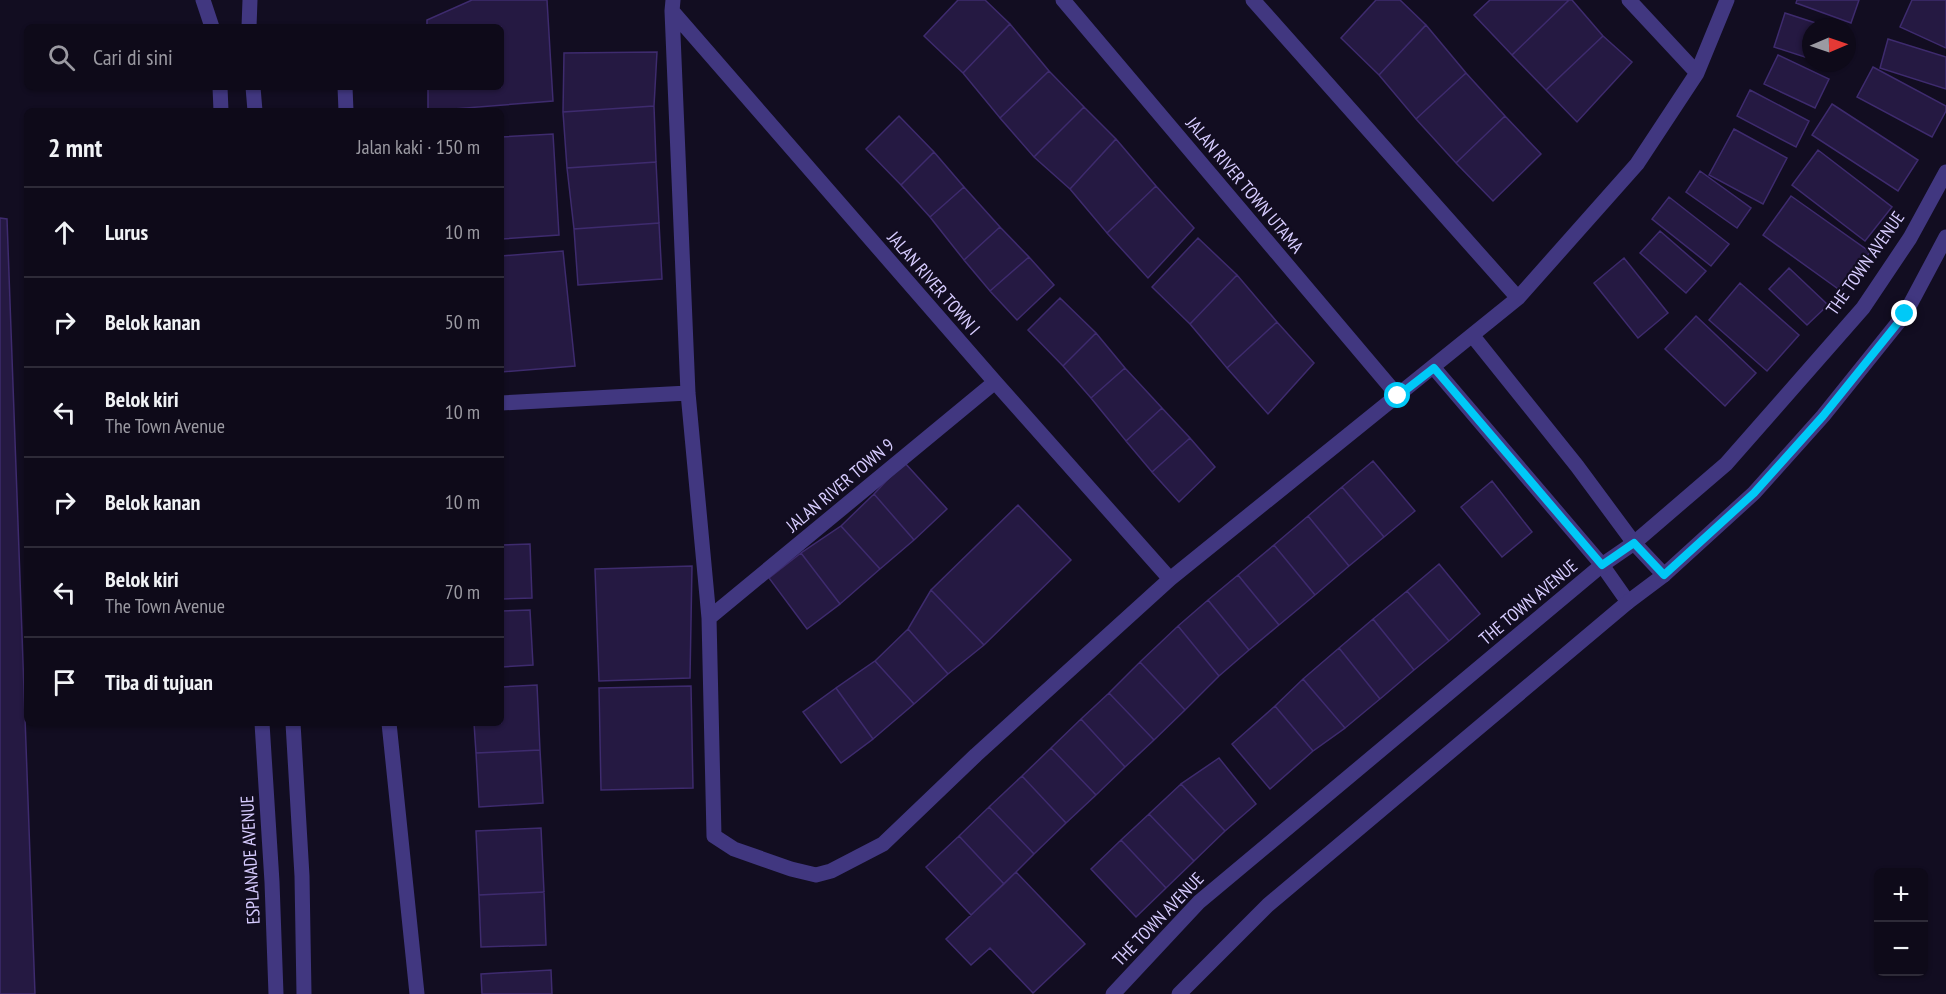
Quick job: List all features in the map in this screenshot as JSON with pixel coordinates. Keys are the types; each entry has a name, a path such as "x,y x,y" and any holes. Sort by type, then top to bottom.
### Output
{"street":[{"path":"203,0 211,24"},
{"path":"249,24 250,0"},
{"name":"JALAN RIVER TOWN UTAMA","path":"1064,0 1398,396"},
{"path":"1253,0 1518,298"},
{"path":"1629,0 1697,73"},
{"path":"672,5 688,393 709,618 714,836 734,849 791,869 816,875 841,867 883,844 976,755 1170,579 1518,298 1637,164 1697,73 1726,0"},
{"name":"JALAN RIVER TOWN I","path":"672,5 995,382 1170,579"},
{"path":"220,90 221,108"},
{"path":"253,90 255,108"},
{"path":"345,90 346,108"},
{"name":"THE TOWN AVENUE","path":"1113,994 1199,902 1602,565 1634,543 1726,464 1863,308 1910,238 1946,172"},
{"path":"1179,994 1268,905 1628,602 1664,575 1754,493 1823,416 1905,314 1946,237"},
{"path":"1472,335 1577,466 1634,543 1664,575"},
{"path":"1434,368 1602,565 1628,602"},
{"name":"JALAN RIVER TOWN 9","path":"709,618 995,382"},
{"path":"504,403 688,393"},
{"name":"ESPLANADE AVENUE","path":"262,726 276,994"},
{"path":"293,726 302,876 304,994"},
{"path":"389,726 417,994"}],"building":[{"path":"472,0 547,0 553,101 466,108 428,108 428,90 504,90 504,24 427,24 427,20"},
{"path":"958,0 985,0 1010,24 963,73 924,36"},
{"path":"1376,0 1400,0 1426,25 1379,75 1341,38"},
{"path":"1490,0 1569,0 1512,55 1474,15"},
{"path":"1569,0 1572,0 1603,36 1546,90 1512,55"},
{"path":"1797,0 1859,0 1853,18 1837,18 1796,3"},
{"path":"1912,0 1946,0 1946,48 1900,27"},
{"path":"1785,13 1802,19 1802,56 1774,47"},
{"path":"1010,24 1049,71 1000,118 963,73"},
{"path":"1426,25 1466,73 1416,119 1379,75"},
{"path":"1603,36 1632,62 1577,122 1546,90"},
{"path":"1888,39 1946,57 1946,89 1880,68"},
{"path":"657,52 654,106 563,112 564,53"},
{"path":"1778,55 1802,66 1802,72 1814,72 1829,79 1815,108 1764,84"},
{"path":"1873,67 1946,106 1946,111 1932,137 1857,97"},
{"path":"1049,71 1084,107 1034,157 1000,118"},
{"path":"1466,73 1505,116 1456,163 1416,119"},
{"path":"1750,90 1809,121 1796,147 1737,116"},
{"path":"1832,104 1918,160 1898,191 1812,135"},
{"path":"654,106 656,162 567,168 563,112"},
{"path":"1084,107 1116,139 1070,189 1034,157"},
{"path":"899,116 934,152 901,185 866,149"},
{"path":"1505,116 1541,154 1493,201 1456,163"},
{"path":"1734,129 1787,158 1763,204 1709,175"},
{"path":"553,134 559,235 504,239 504,137"},
{"path":"1116,139 1156,186 1107,233 1070,189"},
{"path":"1818,150 1892,207 1865,241 1792,185"},
{"path":"934,152 964,187 930,217 901,185"},
{"path":"656,162 659,223 574,229 567,168"},
{"path":"1700,171 1751,208 1737,228 1686,192"},
{"path":"1156,186 1194,228 1148,278 1107,233"},
{"path":"964,187 1000,227 964,260 930,217"},
{"path":"1791,196 1870,252 1841,291 1763,235"},
{"path":"1669,197 1729,244 1711,266 1652,219"},
{"path":"0,218 7,219 35,994 0,994"},
{"path":"659,223 662,279 578,285 574,229"},
{"path":"1000,227 1029,257 990,291 964,260"},
{"path":"1660,231 1706,271 1686,293 1640,253"},
{"path":"1198,238 1237,275 1190,324 1152,287"},
{"path":"563,251 575,366 504,372 504,256"},
{"path":"1029,257 1054,285 1017,320 990,291"},
{"path":"1624,258 1668,313 1638,338 1594,283"},
{"path":"1789,268 1828,305 1807,325 1769,289"},
{"path":"1237,275 1277,322 1227,368 1190,324"},
{"path":"1740,283 1799,335 1767,371 1709,320"},
{"path":"1060,298 1096,333 1063,366 1028,330"},
{"path":"1696,316 1756,373 1725,406 1665,349"},
{"path":"1277,322 1314,363 1268,414 1227,368"},
{"path":"1096,333 1125,368 1091,398 1063,366"},
{"path":"1125,368 1162,408 1126,441 1091,398"},
{"path":"1162,408 1190,438 1152,472 1126,441"},
{"path":"1190,438 1215,467 1179,502 1152,472"},
{"path":"1373,461 1415,511 1384,537 1342,487"},
{"path":"904,462 947,509 914,540 874,494"},
{"path":"1492,481 1532,532 1502,557 1461,507"},
{"path":"1342,487 1384,537 1349,566 1308,516"},
{"path":"874,494 914,540 880,569 841,526"},
{"path":"1018,505 1071,560 984,645 931,590"},
{"path":"1308,516 1349,566 1315,595 1274,545"},
{"path":"841,526 880,569 840,604 801,553"},
{"path":"530,544 532,598 504,599 504,545"},
{"path":"1274,545 1315,595 1279,625 1238,575"},
{"path":"801,553 840,604 807,629 769,578"},
{"path":"1439,564 1480,614 1449,641 1407,591"},
{"path":"692,566 690,678 599,681 595,569"},
{"path":"1238,575 1279,625 1249,650 1208,600"},
{"path":"931,590 984,645 948,674 908,629"},
{"path":"1407,591 1449,641 1414,670 1373,619"},
{"path":"1208,600 1249,650 1219,676 1178,626"},
{"path":"530,610 533,665 504,667 504,611"},
{"path":"1373,619 1414,670 1380,699 1339,648"},
{"path":"1178,626 1219,676 1185,710 1140,662"},
{"path":"908,629 948,674 914,704 875,661"},
{"path":"1339,648 1380,699 1345,728 1303,679"},
{"path":"875,661 914,704 873,739 836,688"},
{"path":"1140,662 1185,710 1154,740 1109,693"},
{"path":"1303,679 1345,728 1313,751 1275,706"},
{"path":"537,685 540,750 476,753 474,726 504,726 504,687"},
{"path":"691,686 693,788 601,790 599,688"},
{"path":"836,688 873,739 841,763 803,712"},
{"path":"1109,693 1154,740 1125,767 1081,719"},
{"path":"1275,706 1313,751 1270,789 1232,744"},
{"path":"1081,719 1125,767 1096,795 1051,748"},
{"path":"1051,748 1096,795 1066,823 1022,776"},
{"path":"540,750 543,803 479,807 476,753"},
{"path":"1219,758 1256,804 1225,831 1181,784"},
{"path":"1022,776 1066,823 1034,854 989,807"},
{"path":"1181,784 1225,831 1194,861 1149,814"},
{"path":"989,807 1034,854 1004,884 959,836"},
{"path":"1149,814 1194,861 1166,888 1121,840"},
{"path":"541,828 544,892 479,895 476,831"},
{"path":"959,836 1004,884 971,915 926,867"},
{"path":"1121,840 1166,888 1136,917 1091,869"},
{"path":"1016,872 1085,944 1033,993 990,948 971,965 946,939"},
{"path":"544,892 546,945 481,947 479,895"},
{"path":"551,970 552,994 482,994 481,974"}],"route":[{"path":"1398,396 1434,368 1602,565 1634,543 1664,575 1754,493 1823,416 1905,314"}]}
